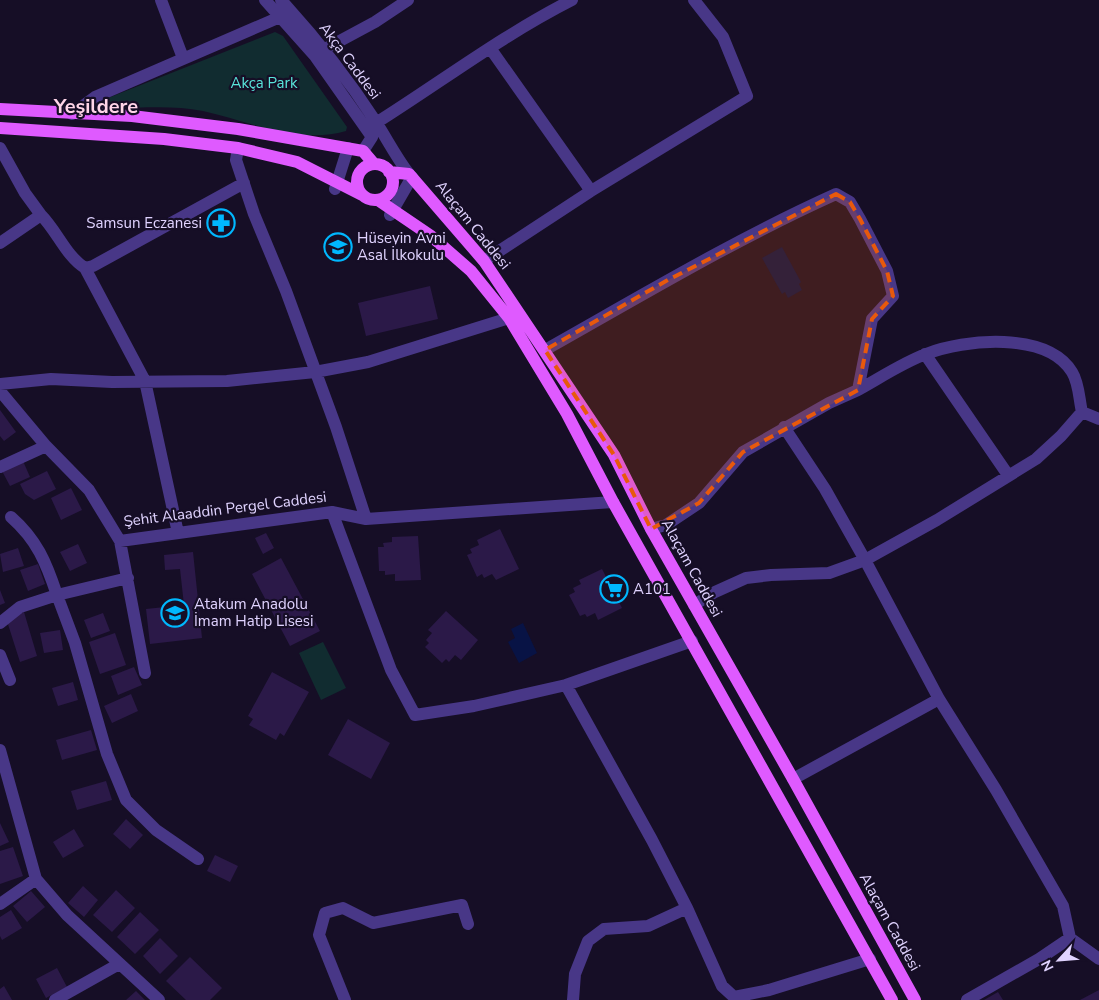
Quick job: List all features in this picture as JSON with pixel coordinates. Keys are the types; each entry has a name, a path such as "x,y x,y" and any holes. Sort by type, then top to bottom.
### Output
{"main road":[{"path":"0,109 132,116 238,129 363,151 374,164 390,172 411,176"},
{"path":"0,128 164,140 238,148 297,162 336,186 372,200 384,198 392,189 393,183 390,172"},
{"path":"362,195 357,184 360,173 374,164"},
{"name":"Alaçam Caddesi","path":"411,176 484,260 614,455 650,529 793,779 914,1000"},
{"name":"Alaçam Caddesi","path":"378,200 391,212 431,236 471,271 508,318 567,414 613,502 892,1000"}],"street":[{"path":"161,0 183,58"},
{"name":"Akça Caddesi","path":"265,0 280,17 319,53"},
{"name":"Akça Caddesi","path":"281,0 359,110 376,123 388,146 411,176"},
{"path":"319,53 408,0"},
{"path":"376,123 514,31 572,0"},
{"path":"484,260 591,191 747,96 723,37 694,0"},
{"path":"72,114 95,97 280,17"},
{"path":"490,48 591,191"},
{"path":"359,110 372,137 363,151"},
{"path":"0,148 25,192 41,215 53,227 77,263 85,268 145,381 178,533"},
{"path":"238,148 236,160 254,214 286,290 336,427 366,519"},
{"path":"336,186 348,148"},
{"path":"391,212 411,176"},
{"path":"85,268 99,263 244,183"},
{"path":"545,350 666,281 798,211 836,194 850,202 860,219 887,271 893,296 872,319 858,390"},
{"path":"0,243 41,215"},
{"path":"0,384 51,379 227,381 315,372 368,362 508,318"},
{"path":"650,529 666,524 699,503 743,452 784,427 925,354 966,342 1012,343 1043,349 1060,358 1075,379 1082,412"},
{"path":"925,354 1008,475"},
{"name":"Şehit Alaaddin Pergel Caddesi","path":"0,391 46,446 89,490 120,541 332,512 366,519 613,502"},
{"path":"1082,412 1099,420"},
{"path":"694,606 715,592 746,578 771,574 829,573 865,560 911,535 1036,459 1061,436 1082,412"},
{"path":"784,427 825,489 939,699 996,790 1063,906 1070,938 1099,960"},
{"path":"0,467 46,446"},
{"path":"332,512 391,670 415,714 474,706 566,685 692,641"},
{"path":"11,517 28,532 38,548 75,643 106,754 126,800 156,830 198,859"},
{"path":"120,541 145,673"},
{"path":"0,623 20,607 57,595 128,578"},
{"path":"0,655 10,680"},
{"path":"566,685 652,840 687,908 722,986 734,997 769,990 870,959"},
{"path":"793,779 939,699"},
{"path":"0,750 36,879 67,915 160,1000"},
{"path":"0,904 36,879"},
{"path":"344,1000 319,935 325,913 343,908 373,923 462,905 468,924"},
{"path":"573,1000 575,974 588,941 604,929 648,926 687,908"},
{"path":"967,1000 1039,959 1070,938"},
{"path":"55,1000 119,964"}],"highlighted area":[{"path":"836,194 850,202 860,219 887,271 893,296 872,319 858,390 743,452 699,503 651,529 614,455 545,350 666,281"}],"green space":[{"name":"Akça Park","path":"275,32 283,36 347,127 346,131 328,135 292,133 192,109 170,107 114,108 108,98"},
{"path":"323,642 346,688 321,700 299,653"}],"shaded area":[{"path":"782,247 801,282 799,284 802,290 788,298 785,292 782,294 762,258"},
{"path":"523,623 537,653 519,663 508,642 515,638 511,629"}],"building":[{"path":"430,286 438,319 366,336 358,303"},
{"path":"0,410 16,432 4,441 0,436"},
{"path":"23,461 30,477 10,486 2,471"},
{"path":"47,471 56,489 34,500 25,494 20,484"},
{"path":"71,488 82,510 61,520 51,498"},
{"path":"500,529 519,569 496,580 492,574 484,578 482,574 477,577 467,555 472,553 470,549 479,545 477,540"},
{"path":"266,533 274,548 263,554 255,538"},
{"path":"418,536 421,580 395,581 395,574 385,575 385,571 379,571 378,547 384,547 383,543 392,542 392,537"},
{"path":"78,544 87,563 70,571 60,552"},
{"path":"18,548 24,566 3,572 0,554"},
{"path":"193,552 202,638 150,644 146,609 184,605 180,569 165,570 164,555"},
{"path":"281,558 320,631 290,646 252,574"},
{"path":"38,564 45,584 28,591 20,570"},
{"path":"602,569 622,608 598,620 595,613 587,617 585,614 580,616 569,595 575,592 573,588 581,584 579,580"},
{"path":"0,590 5,603 0,605"},
{"path":"446,611 478,640 461,660 455,655 449,662 446,659 442,663 425,647 429,643 426,640 432,633 428,630"},
{"path":"24,612 37,656 20,662 6,618"},
{"path":"103,613 110,631 91,638 84,620"},
{"path":"60,630 63,650 44,653 40,633"},
{"path":"115,633 126,665 100,674 89,642"},
{"path":"134,667 142,685 118,695 111,676"},
{"path":"272,672 309,692 284,736 280,733 276,740 249,725 253,719 248,716"},
{"path":"73,682 78,700 58,706 52,688"},
{"path":"131,694 138,711 112,723 104,706"},
{"path":"348,719 390,743 371,779 328,755"},
{"path":"91,730 97,750 62,760 56,740"},
{"path":"106,781 112,800 77,810 71,791"},
{"path":"126,819 143,835 130,849 113,834"},
{"path":"0,823 9,842 0,846"},
{"path":"74,829 84,846 63,858 53,842"},
{"path":"13,847 23,876 0,884 0,851"},
{"path":"215,855 238,866 230,882 207,871"},
{"path":"83,886 98,900 84,917 68,903"},
{"path":"116,890 135,908 112,932 93,915"},
{"path":"31,891 45,907 27,922 13,906"},
{"path":"11,910 22,928 2,940 0,936 0,917"},
{"path":"140,912 159,930 135,954 117,937"},
{"path":"160,938 178,956 160,974 143,956"},
{"path":"190,957 222,988 210,1000 186,1000 166,981"},
{"path":"57,968 67,987 46,998 36,979"},
{"path":"4,986 12,1000 0,1000 0,989"},
{"path":"1099,990 1099,1000 1080,1000"},
{"path":"136,991 145,1000 126,1000"},
{"path":"998,992 1003,1000 984,1000"}],"place":[{"name":"Samsun Eczanesi","path":"221,223"},
{"name":"Hüseyin Avni Asal İlkokulu","path":"338,247"},
{"name":"A101","path":"614,589"},
{"name":"Atakum Anadolu İmam Hatip Lisesi","path":"175,613"}],"district":[{"name":"Yeşildere","path":"96,106"}]}
